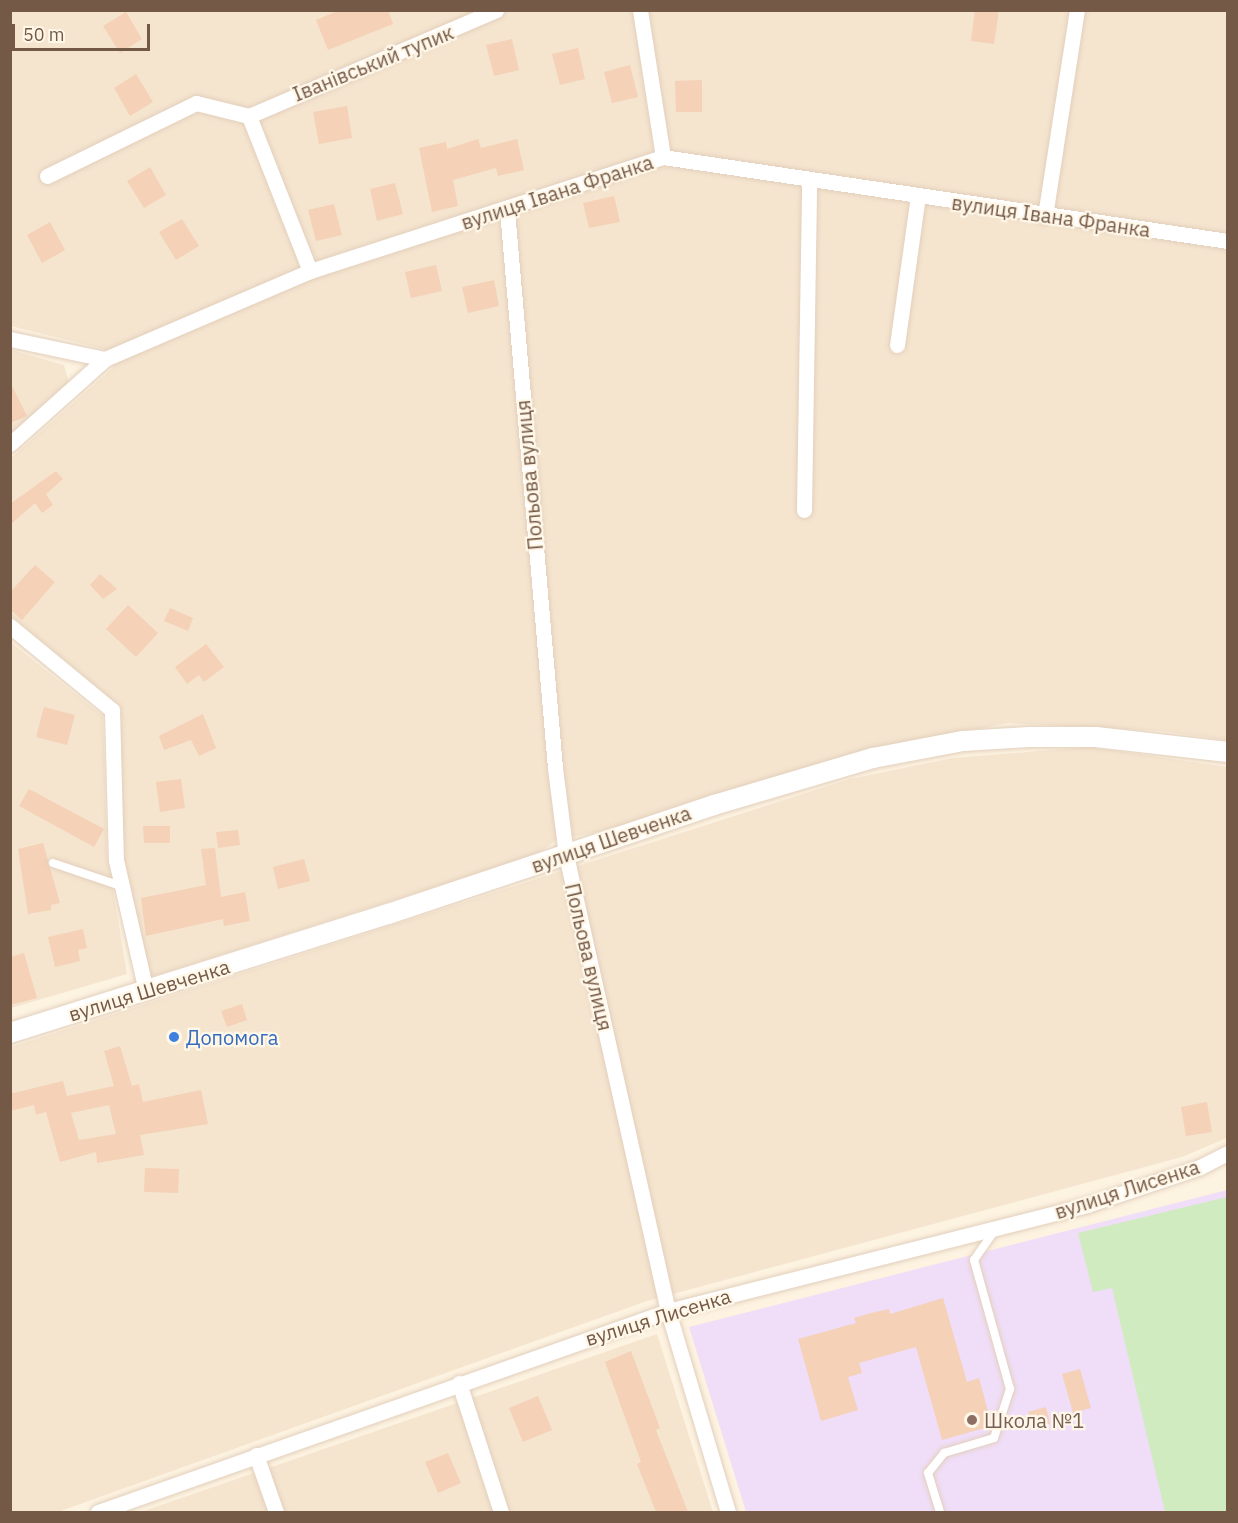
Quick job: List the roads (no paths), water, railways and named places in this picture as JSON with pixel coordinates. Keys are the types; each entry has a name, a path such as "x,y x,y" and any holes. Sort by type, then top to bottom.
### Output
{"street":[{"name":"Іванівський тупик","path":"249,116 496,10"},
{"path":"640,10 663,157"},
{"path":"1045,216 1077,10"},
{"path":"47,176 196,103 249,116 310,271"},
{"name":"вулиця Івана Франка","path":"10,444 105,359 310,271 507,210 663,157 1045,216 1227,241"},
{"path":"804,510 809,179"},
{"path":"897,345 918,196"},
{"name":"Польова вулиця","path":"507,210 555,768 566,855 668,1311 728,1512"},
{"path":"10,339 105,359"},
{"path":"10,626 112,710 116,860 146,991"},
{"name":"вулиця Шевченка","path":"10,1033 566,855 714,805 873,758 963,741 1096,737 1227,752"},
{"name":"вулиця Лисенка","path":"98,1512 668,1311 1087,1205 1200,1167 1227,1153"},
{"path":"459,1383 501,1512"},
{"path":"256,1455 276,1512"}],"lane":[{"path":"53,863 121,886"},
{"path":"940,1512 928,1473 944,1453 994,1438 1010,1389 974,1260 998,1227"}],"place":[{"name":"Допомога","path":"174,1037"},
{"name":"Школа №1","path":"972,1420"}]}
